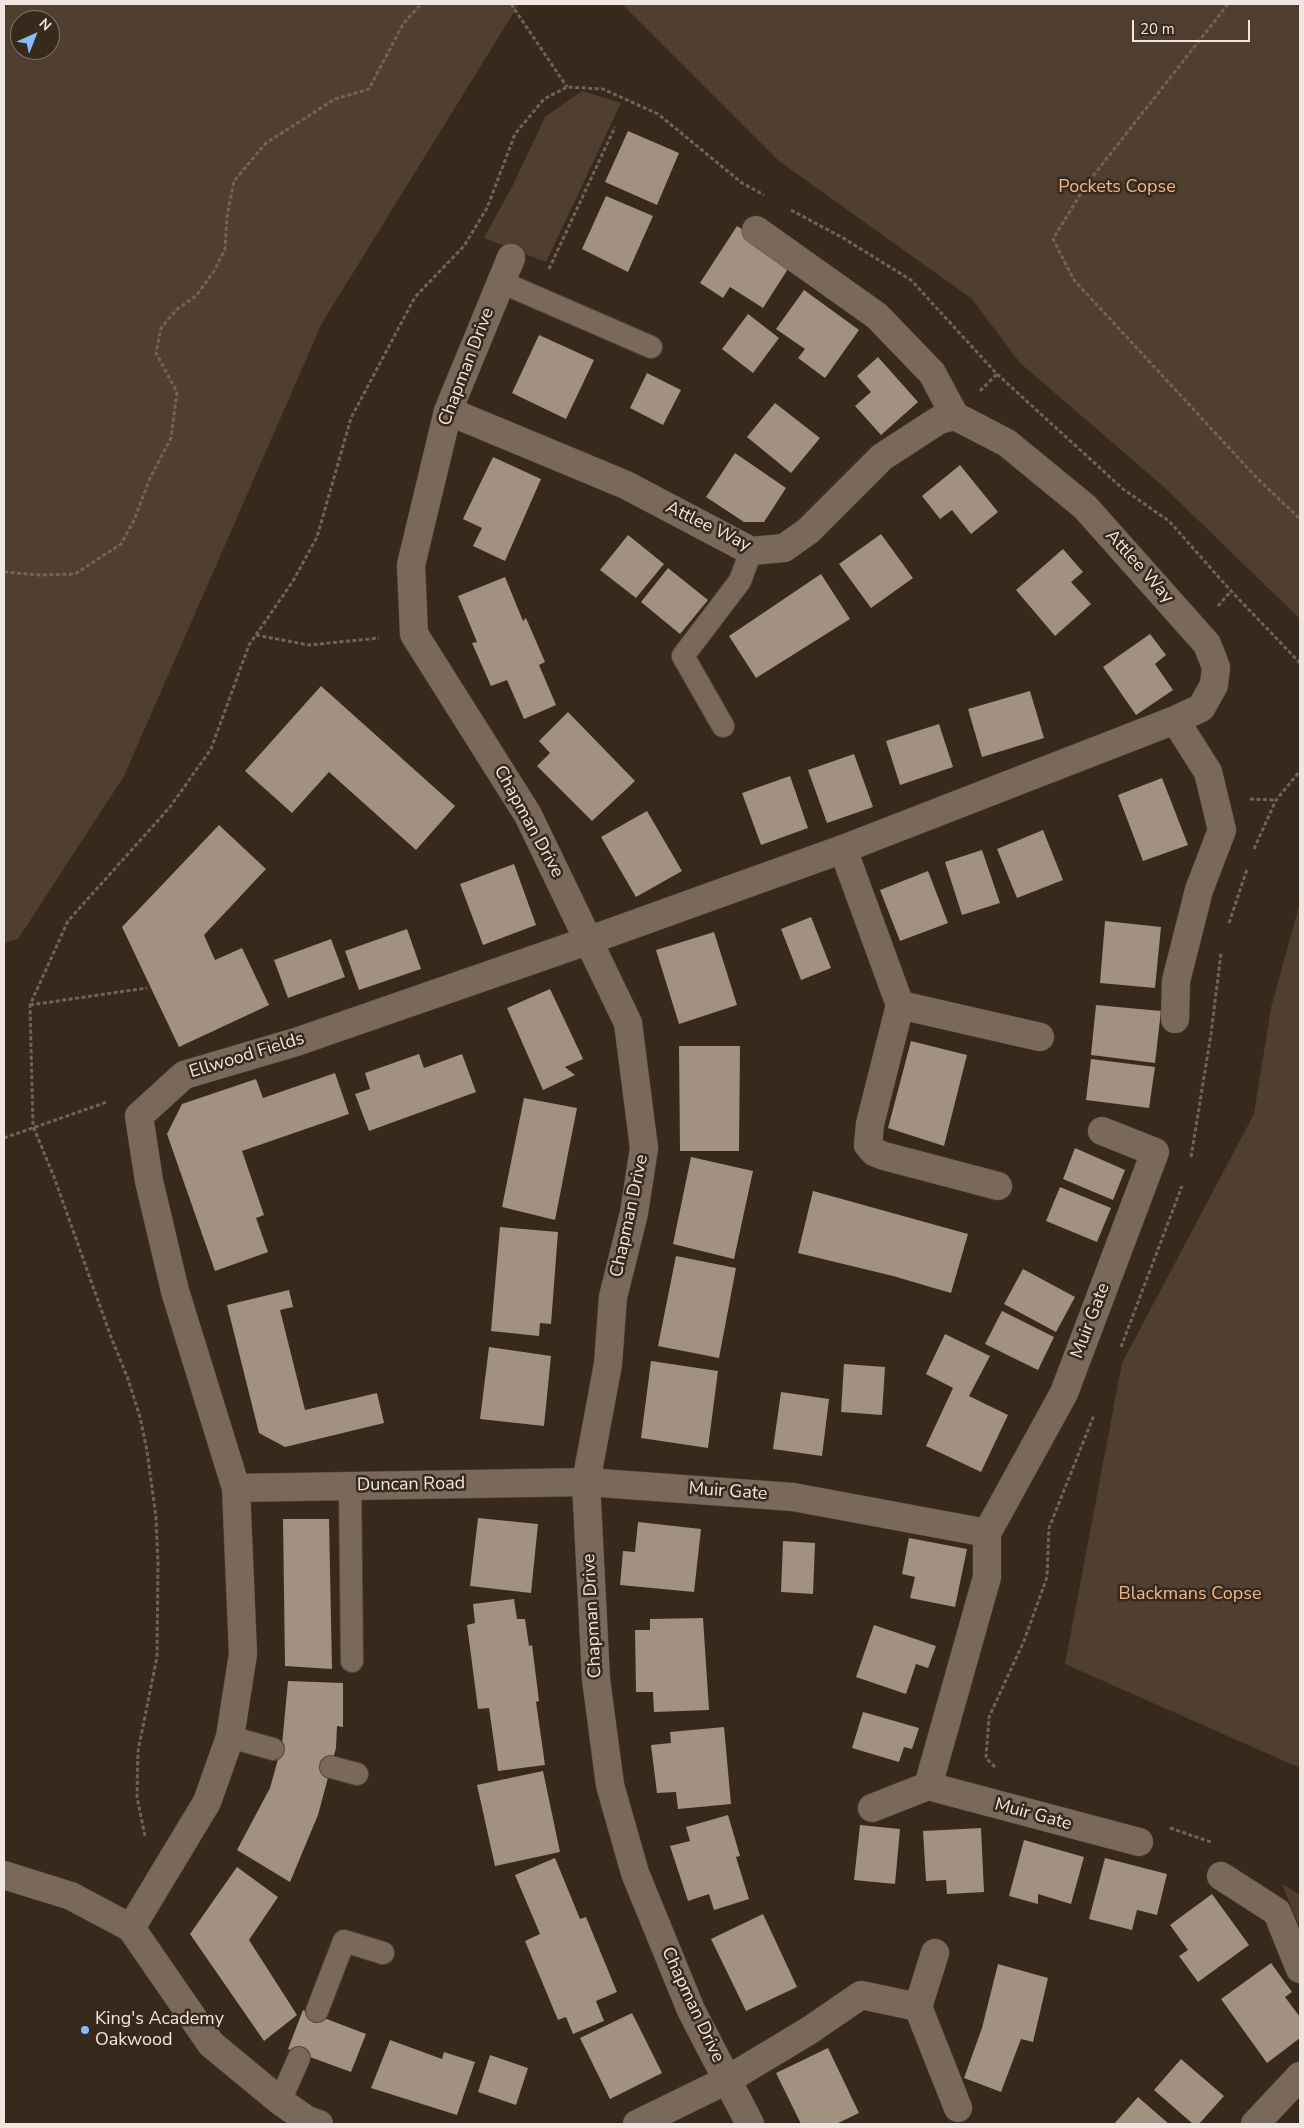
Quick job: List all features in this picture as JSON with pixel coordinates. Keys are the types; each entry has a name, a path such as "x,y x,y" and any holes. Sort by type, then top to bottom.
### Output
{"street":[{"path":"756,230 877,316 932,373 955,416"},
{"name":"Chapman Drive","path":"506,270 448,411 412,565 414,634 528,815 628,1022 644,1148 634,1213 612,1297 608,1364 586,1482 596,1679 610,1786 635,1873 691,2010 750,2124"},
{"name":"Attlee Way","path":"448,411 626,485 750,552 784,548 808,531 882,456 939,420 955,416 1007,443 1085,507 1207,644 1216,667 1214,685 1201,708 1175,720 843,849 590,940"},
{"path":"1175,720 1208,772 1222,830 1199,890 1176,981 1175,1019"},
{"path":"843,849 900,1005 870,1124 868,1145 874,1152 884,1156 998,1186"},
{"name":"Ellwood Fields","path":"236,1488 175,1291 149,1181 139,1116 184,1075 296,1042 590,940"},
{"path":"900,1005 1040,1037"},
{"name":"Muir Gate","path":"1102,1131 1155,1152 1064,1393 988,1533 987,1578 928,1786 1139,1842"},
{"name":"Duncan Road","path":"236,1488 586,1482"},
{"name":"Muir Gate","path":"586,1482 793,1497 988,1533"},
{"path":"131,1928 207,1802 230,1737 243,1654 236,1488"},
{"path":"872,1808 928,1786"},
{"path":"4,1874 71,1896 131,1928 211,2044 280,2101 307,2120 318,2124"},
{"path":"1221,1876 1277,1912 1300,1968"},
{"path":"935,1953 918,2007 958,2108"},
{"path":"637,2124 727,2080 810,2030 861,1995 918,2007"},
{"path":"1255,2124 1300,2076"}],"lane":[{"path":"506,270 651,347"},
{"path":"723,726 683,656 740,581 750,552"},
{"path":"350,1486 352,1661"},
{"path":"230,1737 273,1750"},
{"path":"331,1767 357,1774"},
{"path":"317,2010 344,1941 383,1953"},
{"path":"280,2101 299,2058"}],"path":[{"path":"4,572 40,575 75,574 121,544 134,520 150,478 171,438 177,392 156,353 161,328 176,310 196,296 214,271 225,249 227,216 234,181 266,143 335,99 369,89 403,24 421,4"},
{"path":"511,4 567,87"},
{"path":"1228,4 1086,185 1053,239 1074,280 1256,477 1300,519"},
{"path":"506,270 546,275 615,127"},
{"path":"256,635 309,645 414,634"},
{"path":"1251,858 1276,800 1300,771"},
{"path":"1226,930 1248,867"},
{"path":"1190,1161 1211,1034 1222,948"},
{"path":"30,1005 147,988"},
{"path":"4,1138 32,1126 123,1096 155,1101"},
{"path":"32,1126 54,1177 111,1338 128,1379 140,1417 147,1451 156,1517 158,1564 157,1657 138,1751 138,1797 155,1889"},
{"path":"1119,1353 1148,1280 1185,1177"},
{"path":"997,1769 986,1758 989,1717 1024,1641 1044,1586 1047,1577 1048,1528 1097,1407"},
{"path":"1161,1825 1217,1843"}],"green space":[{"path":"4,4 519,4 322,323 124,776 18,939 4,943"},
{"name":"Pockets Copse","path":"622,4 1300,4 1300,619 1164,487 1020,363 972,299 779,161"},
{"path":"582,91 621,103 546,262 484,238 513,185 545,117"},
{"name":"Blackmans Copse","path":"1300,902 1300,1768 1065,1664 1122,1363 1254,1114 1271,1008"},
{"path":"1282,1884 1300,1895 1300,1928"}],"building":[{"path":"628,131 679,153 657,205 605,182"},
{"path":"606,196 653,216 628,272 582,249"},
{"path":"737,226 793,261 763,308 730,287 723,298 700,283"},
{"path":"804,290 859,330 825,378 798,358 805,349 776,329"},
{"path":"748,314 779,338 753,373 722,349"},
{"path":"539,335 594,360 566,419 512,393"},
{"path":"878,357 918,402 881,435 855,406 871,392 857,376"},
{"path":"647,373 681,390 663,425 630,408"},
{"path":"775,403 820,438 791,473 747,437"},
{"path":"735,453 786,488 764,522 744,522 706,497"},
{"path":"493,457 541,479 505,561 473,546 482,528 463,519"},
{"path":"960,465 998,512 971,534 952,510 940,519 922,496"},
{"path":"881,534 913,578 871,608 839,564"},
{"path":"628,535 664,564 636,598 600,570"},
{"path":"1063,549 1083,572 1071,582 1091,604 1055,636 1016,590"},
{"path":"668,568 708,600 680,634 641,602"},
{"path":"821,574 850,619 756,678 729,636"},
{"path":"505,577 523,621 526,618 545,662 539,665 556,705 524,719 507,680 491,686 472,643 477,642 458,596"},
{"path":"1150,634 1166,655 1155,664 1173,690 1136,715 1103,667"},
{"path":"321,686 455,806 416,850 329,772 292,813 245,771"},
{"path":"1030,691 1044,738 982,757 968,709"},
{"path":"568,712 635,781 592,821 537,766 550,753 539,741"},
{"path":"939,724 953,767 900,785 886,741"},
{"path":"854,754 873,807 827,823 808,770"},
{"path":"790,776 808,828 761,845 742,793"},
{"path":"1162,778 1188,845 1143,861 1118,795"},
{"path":"647,811 682,871 636,897 601,837"},
{"path":"219,825 266,869 204,935 215,960 242,948 269,1005 179,1047 122,927"},
{"path":"1043,830 1063,880 1017,898 997,849"},
{"path":"982,850 1000,903 962,915 945,862"},
{"path":"514,864 536,925 483,945 460,884"},
{"path":"928,871 948,923 900,941 880,890"},
{"path":"811,917 831,968 801,980 781,929"},
{"path":"1105,921 1161,927 1155,988 1100,983"},
{"path":"407,929 421,969 359,990 345,951"},
{"path":"714,932 737,1005 679,1024 656,950"},
{"path":"331,939 345,977 288,998 274,960"},
{"path":"550,989 583,1059 565,1067 575,1075 543,1090 507,1008"},
{"path":"1096,1005 1161,1011 1155,1063 1091,1055"},
{"path":"911,1041 967,1055 944,1146 888,1128"},
{"path":"679,1046 740,1046 739,1151 680,1151"},
{"path":"419,1054 424,1068 462,1054 476,1092 369,1131 355,1094 370,1089 365,1073"},
{"path":"1091,1059 1155,1067 1149,1108 1086,1100"},
{"path":"335,1073 349,1114 242,1151 264,1215 256,1218 268,1252 215,1271 167,1134 182,1104 256,1079 263,1098"},
{"path":"524,1098 577,1108 555,1220 502,1207"},
{"path":"1075,1148 1125,1170 1113,1200 1063,1179"},
{"path":"691,1157 753,1171 734,1259 673,1244"},
{"path":"1060,1187 1111,1208 1097,1242 1046,1221"},
{"path":"813,1191 968,1234 951,1293 893,1276 798,1253"},
{"path":"500,1227 558,1232 551,1324 540,1323 539,1336 491,1331"},
{"path":"676,1256 736,1268 719,1358 658,1346"},
{"path":"1023,1269 1075,1297 1056,1332 1004,1304"},
{"path":"289,1290 293,1307 280,1310 305,1410 377,1393 384,1423 285,1447 259,1433 227,1305"},
{"path":"1002,1311 1054,1337 1038,1370 985,1344"},
{"path":"945,1334 990,1356 969,1396 1008,1415 981,1472 926,1446 953,1388 926,1374"},
{"path":"489,1347 551,1356 544,1426 480,1419"},
{"path":"651,1361 718,1371 708,1448 641,1438"},
{"path":"844,1364 885,1367 882,1415 841,1412"},
{"path":"781,1392 829,1399 822,1456 773,1449"},
{"path":"478,1518 538,1524 531,1593 470,1586"},
{"path":"283,1519 329,1519 332,1669 285,1666"},
{"path":"638,1522 701,1529 694,1592 620,1585 623,1551 635,1552"},
{"path":"909,1538 967,1549 955,1607 910,1598 915,1577 902,1574"},
{"path":"783,1541 815,1543 813,1594 781,1592"},
{"path":"514,1599 517,1619 525,1619 529,1646 532,1645 539,1701 536,1702 545,1765 498,1771 489,1708 478,1709 467,1625 475,1623 473,1604"},
{"path":"703,1618 709,1710 654,1712 653,1692 636,1692 635,1630 650,1630 650,1619"},
{"path":"874,1625 936,1646 928,1668 916,1664 906,1694 856,1677"},
{"path":"288,1681 343,1683 343,1727 337,1726 336,1748 318,1815 290,1882 237,1850 270,1788 282,1745"},
{"path":"863,1712 919,1728 912,1749 904,1747 899,1762 852,1748"},
{"path":"724,1727 731,1804 678,1809 676,1792 657,1793 651,1745 671,1743 670,1732"},
{"path":"543,1771 560,1852 495,1866 477,1785"},
{"path":"728,1815 740,1856 736,1857 749,1899 714,1910 709,1894 688,1901 670,1846 690,1841 686,1827"},
{"path":"860,1825 900,1829 895,1884 854,1880"},
{"path":"981,1828 984,1892 947,1894 946,1880 926,1881 923,1831"},
{"path":"1024,1840 1084,1857 1071,1904 1038,1894 1038,1904 1009,1896"},
{"path":"555,1858 580,1919 586,1917 617,1992 596,2001 604,2021 573,2034 566,2017 558,2020 525,1941 540,1934 515,1875"},
{"path":"1105,1858 1167,1874 1157,1915 1137,1910 1132,1930 1089,1919"},
{"path":"237,1867 278,1897 249,1940 297,2015 264,2041 190,1934"},
{"path":"1212,1894 1249,1945 1198,1982 1179,1956 1188,1950 1170,1925"},
{"path":"763,1914 797,1987 746,2011 711,1939"},
{"path":"1271,1963 1292,1992 1285,1997 1300,2017 1300,2038 1267,2063 1221,1999"},
{"path":"998,1964 1048,1978 1033,2042 1021,2039 1001,2092 964,2078 982,2028"},
{"path":"303,2010 366,2034 351,2072 288,2049"},
{"path":"632,2013 662,2073 610,2099 580,2038"},
{"path":"390,2040 442,2059 444,2052 475,2062 457,2115 371,2088"},
{"path":"828,2048 859,2113 836,2124 801,2124 776,2073"},
{"path":"490,2055 528,2068 516,2105 478,2092"},
{"path":"1181,2059 1224,2096 1199,2124 1193,2124 1154,2090"},
{"path":"1138,2097 1169,2124 1114,2124"}],"place":[{"name":"King's Academy Oakwood","path":"85,2030"}]}
